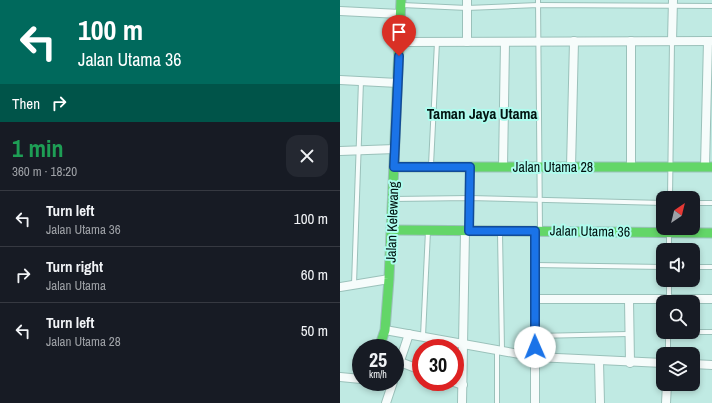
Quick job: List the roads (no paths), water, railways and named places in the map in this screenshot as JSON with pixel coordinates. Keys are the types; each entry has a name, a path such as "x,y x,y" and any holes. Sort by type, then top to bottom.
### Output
{"street":[{"path":"672,41 673,3"},
{"path":"467,4 467,42"},
{"path":"340,10 401,6"},
{"name":"Jalan Kelewang","path":"382,339 385,330 389,279 401,6"},
{"path":"572,167 574,41"},
{"path":"631,41 631,167"},
{"path":"399,42 710,41 709,167"},
{"path":"503,167 505,42"},
{"path":"340,80 398,83"},
{"path":"340,151 395,149"},
{"name":"Jalan Utama 28","path":"394,167 709,167"},
{"name":"Jalan Utama 36","path":"391,230 656,230"},
{"path":"467,231 464,343 536,357 630,363 656,363"},
{"path":"535,403 536,357 534,265 537,231"},
{"name":"Jalan Utama 36","path":"700,232 712,233"},
{"path":"340,287 389,279"},
{"path":"534,299 656,300"},
{"path":"700,299 712,299"},
{"path":"629,300 628,334 630,363"},
{"path":"385,330 441,339"},
{"path":"404,350 409,334"},
{"path":"599,361 600,403"},
{"path":"700,364 712,365"},
{"path":"340,377 352,378"},
{"path":"386,403 390,391"},
{"path":"462,403 463,391"},
{"path":"666,403 667,391"}],"lane":[{"path":"537,231 539,200 538,0"},
{"path":"401,6 467,4 538,5 673,3 712,6"},
{"path":"670,191 672,41"},
{"path":"431,167 437,42"},
{"path":"354,284 361,81"},
{"path":"467,231 470,198 470,167"},
{"path":"393,199 470,198 656,203"},
{"path":"700,203 712,204"},
{"path":"423,336 428,231"},
{"path":"497,403 500,350 500,231"},
{"path":"534,265 656,268"},
{"path":"700,267 712,267"},
{"path":"700,332 712,332"},
{"path":"535,336 628,334"}],"district":[{"name":"Taman Jaya Utama","path":"482,113"}]}
